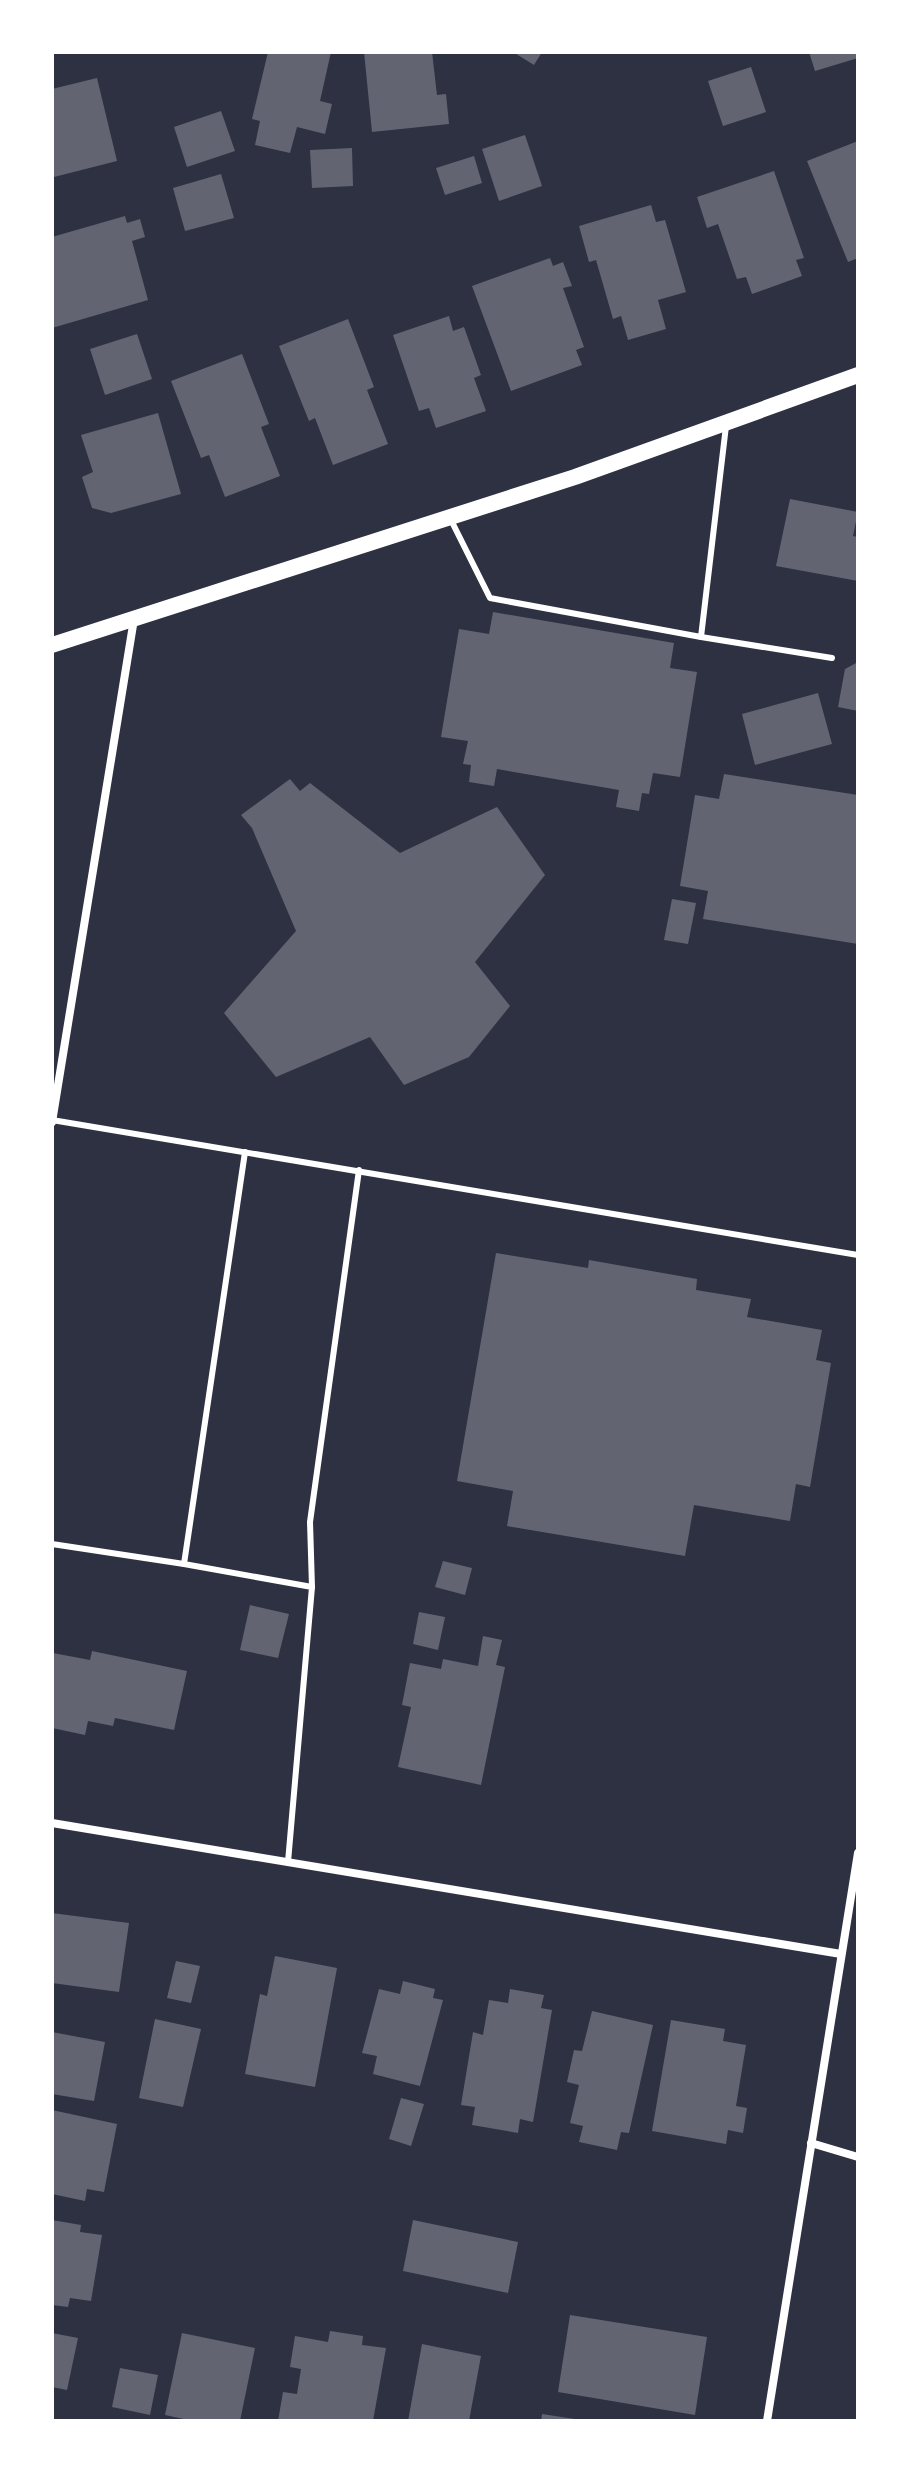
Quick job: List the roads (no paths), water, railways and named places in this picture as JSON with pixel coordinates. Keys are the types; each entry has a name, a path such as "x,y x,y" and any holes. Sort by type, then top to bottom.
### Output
{"main road":[{"path":"52,645 450,517 858,375"}],"street":[{"path":"52,1121 134,619"},
{"path":"52,1823 841,1954"},
{"path":"767,2421 858,1853"},
{"path":"811,2143 858,2157"}],"lane":[{"path":"701,637 727,422"},
{"path":"450,517 490,598 832,658"},
{"path":"52,1121 858,1255"},
{"path":"184,1564 245,1152"},
{"path":"288,1862 312,1587 310,1522 359,1170"},
{"path":"52,1544 312,1587"}]}
